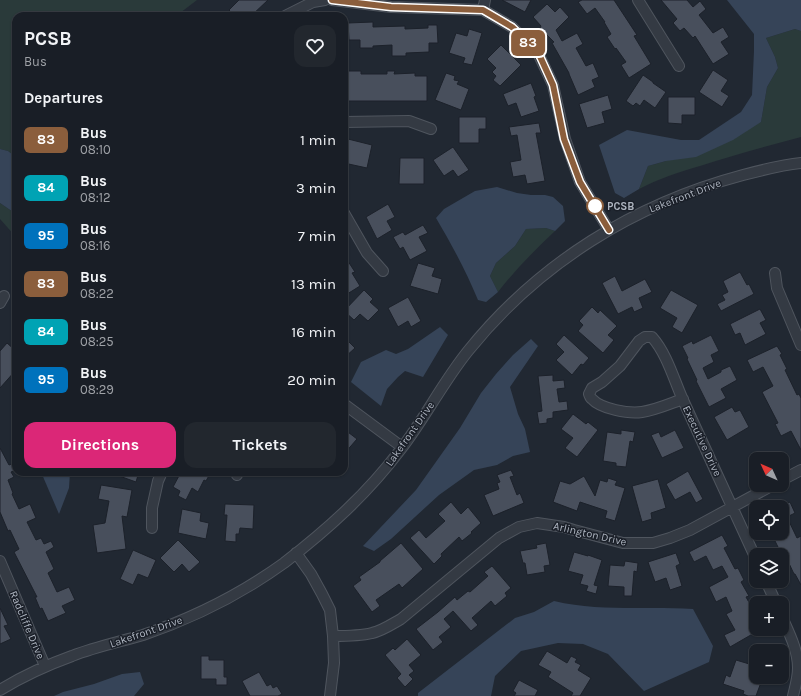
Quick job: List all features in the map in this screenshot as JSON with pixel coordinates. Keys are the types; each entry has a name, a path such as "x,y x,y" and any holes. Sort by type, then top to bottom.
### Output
{"street":[{"path":"293,12 313,2 325,0"},
{"path":"332,0 391,7 484,5 512,27 538,52 553,85 564,139 580,182 609,230"},
{"path":"638,0 679,66"},
{"path":"348,122 409,121 431,129"},
{"name":"Lakefront Drive","path":"0,690 14,681 45,666 73,655 144,634 217,604 249,585 296,553 328,527 355,502 384,470 402,447 467,353 492,324 509,306 542,276 579,249 609,230 656,205 693,190 727,179 801,163"},
{"path":"348,220 366,253 383,271"},
{"path":"775,273 777,288 801,345"},
{"name":"Executive Drive","path":"683,399 658,409 640,412 620,411 598,404 589,394 592,388 602,382 620,366 639,341 645,337 652,337 662,352 751,548"},
{"path":"348,407 402,447"},
{"path":"789,476 801,470"},
{"path":"152,528 152,508 160,476"},
{"name":"Arlington Drive","path":"333,636 354,636 384,629 401,619 499,538 519,527 537,523 564,527 622,543 648,543 670,538 690,530 759,492"},
{"path":"296,553 311,574 330,610 334,663 330,696"},
{"name":"Radcliffe Drive","path":"0,561 45,666"},
{"path":"789,632 794,643 798,668 796,684 792,696"}],"shaded area":[{"path":"0,0 197,0 181,12 12,12 12,154 8,151 0,149"},
{"path":"795,29 801,31 801,137 737,154 684,171 639,189 648,166 666,161 761,122 767,87 778,68 775,57 766,38"},
{"path":"0,203 12,211 12,232 0,219"},
{"path":"546,228 555,231 525,260 498,292 490,276 496,263 515,246 526,229"}],"water":[{"path":"727,0 801,0 801,31 795,29 766,38 775,57 778,68 767,87 761,122 733,140 696,157 666,161 648,166 639,189 624,198 615,193 599,145 627,130 681,140 699,140 741,112 752,95 754,34"},
{"path":"0,149 8,151 12,154 12,211 0,203"},
{"path":"497,187 517,193 553,197 563,206 565,221 555,231 546,228 526,229 515,246 496,263 490,276 498,292 486,302 478,300 448,238 436,218 444,209 475,191"},
{"path":"440,327 448,335 423,377 405,371 387,389 381,406 351,382 361,362 386,350 396,354 408,349"},
{"path":"531,339 538,346 510,387 518,414 525,429 530,452 513,456 497,465 474,470 439,495 391,539 374,551 363,546 416,490 460,428 481,393 513,355"},
{"path":"43,476 70,476 69,488 59,514"},
{"path":"554,601 606,608 693,609 713,646 709,662 644,691 608,654 583,644 558,643 521,651 495,676 491,696 418,696 418,693 515,618 534,612"},
{"path":"140,672 144,684 134,696 54,696 122,674"}],"building":[{"path":"239,0 268,0 255,12 231,12 229,10"},
{"path":"502,0 531,0 525,12"},
{"path":"582,0 614,0 637,35 634,36 651,64 629,78 621,65 626,62 607,37 611,34 605,22 595,8 587,14 578,2"},
{"path":"661,0 687,0 693,7 700,1 706,9 699,15 713,33 723,27 729,37 721,42 729,54 713,64 695,36 693,38 684,28 680,31 673,23 677,19"},
{"path":"547,4 555,12 560,7 569,17 556,30 562,41 577,33 583,44 576,48 586,66 593,63 599,77 592,80 595,87 578,95 569,73 552,43 554,42 540,28 541,26 533,17"},
{"path":"373,22 373,27 405,26 405,29 428,28 428,25 437,25 438,43 429,43 429,52 406,53 406,56 392,56 392,45 373,46 373,48 360,48 360,40 349,40 348,23"},
{"path":"469,29 482,33 472,65 463,63 465,58 449,53 456,33 467,36"},
{"path":"501,45 521,65 500,86 493,80 496,76 492,72 496,68 487,59"},
{"path":"713,70 728,80 721,91 729,96 722,107 699,92"},
{"path":"348,71 361,71 361,74 387,74 387,71 395,71 394,74 415,73 415,76 427,76 427,101 348,101"},
{"path":"446,73 455,76 454,80 459,81 457,84 469,89 461,110 435,100"},
{"path":"643,75 666,92 655,108 644,100 640,106 636,103 633,106 626,101"},
{"path":"531,83 536,96 534,97 539,111 521,117 516,103 508,106 503,94"},
{"path":"608,95 612,109 602,112 605,123 587,128 579,104"},
{"path":"668,97 695,97 695,115 682,115 682,124 668,123"},
{"path":"459,117 486,117 486,129 479,129 479,143 459,143"},
{"path":"539,123 541,133 536,133 545,181 527,184 525,175 513,177 510,162 521,160 517,135 511,136 509,127"},
{"path":"348,139 372,145 367,168 348,164"},
{"path":"453,147 469,170 458,177 453,170 444,176 433,160"},
{"path":"400,158 424,158 424,184 399,184"},
{"path":"388,204 395,217 387,221 392,230 377,239 366,217"},
{"path":"423,225 428,233 419,237 427,251 410,260 403,247 400,249 393,237 403,232 405,235"},
{"path":"348,261 355,272 352,273 360,286 348,294"},
{"path":"418,263 435,268 432,276 442,279 438,294 410,286"},
{"path":"740,272 754,294 721,311 717,304 725,300 722,295 728,292 723,281"},
{"path":"615,276 622,291 645,279 652,292 639,298 643,308 634,312 632,307 618,314 602,283"},
{"path":"364,290 373,299 370,302 379,310 368,321 360,314 354,320 348,315 348,307"},
{"path":"671,290 698,305 682,333 672,327 677,318 660,308"},
{"path":"408,297 421,321 411,327 408,321 398,327 388,308"},
{"path":"592,307 598,313 600,310 617,326 608,335 614,340 603,353 578,331 583,325 579,321"},
{"path":"760,309 766,320 760,323 766,334 745,345 740,333 735,335 730,324"},
{"path":"564,335 589,358 583,365 581,364 572,375 556,360 564,352 556,344"},
{"path":"711,335 719,351 711,355 714,362 703,368 708,379 730,366 737,380 721,389 726,398 709,407 696,381 697,380 682,346 692,341 693,344"},
{"path":"348,341 355,348 348,354"},
{"path":"7,343 12,347 12,374 0,388 0,351"},
{"path":"777,346 782,354 780,355 787,369 785,370 797,395 799,394 801,398 801,450 791,431 781,436 775,424 778,423 762,392 773,386 763,367 753,372 747,360"},
{"path":"553,375 553,381 564,380 565,388 557,389 559,402 567,401 568,410 553,412 553,418 547,419 547,423 539,424 537,412 542,411 538,376"},
{"path":"732,407 735,412 740,410 749,427 727,440 714,417"},
{"path":"573,414 586,424 588,422 598,430 577,457 565,448 573,438 561,429"},
{"path":"621,430 635,432 633,442 630,441 626,467 616,466 616,463 603,461 607,432 621,434"},
{"path":"675,430 684,448 662,458 651,435 659,432 661,437"},
{"path":"348,432 357,439 348,449"},
{"path":"0,448 9,465 12,464 11,472 12,476 14,477 8,480 13,493 12,494 19,509 30,504 36,518 27,522 36,540 41,538 44,544 51,541 54,547 46,552 54,569 48,573 57,592 69,587 75,600 62,606 66,613 48,621 42,608 40,609 35,597 37,597 14,552 19,549 10,530 8,531 0,512"},
{"path":"511,470 514,476 510,477 517,495 520,493 524,503 493,516 484,495 499,489 497,483 500,482 497,475"},
{"path":"688,471 703,499 696,503 690,492 675,500 666,484"},
{"path":"119,476 138,476 136,482"},
{"path":"179,476 209,476 206,481 204,480 198,492 192,488 186,500 178,496 180,491 173,487"},
{"path":"584,476 595,496 600,480 607,482 608,478 617,481 615,485 625,488 615,521 605,518 607,511 580,502 577,511 553,502 560,481 570,484"},
{"path":"658,479 666,508 651,513 652,519 642,522 632,486"},
{"path":"101,485 132,490 127,517 122,516 126,549 97,553 93,525 105,523 109,501 98,499"},
{"path":"451,502 461,514 468,507 481,523 462,541 459,537 441,554 442,556 434,564 410,538 419,530 426,538 445,521 438,514"},
{"path":"789,502 795,513 789,516"},
{"path":"225,504 254,505 253,529 240,528 239,534 236,534 236,542 225,541 227,515 224,515"},
{"path":"182,509 201,513 200,521 209,523 206,539 178,533"},
{"path":"789,521 797,538 801,536 801,585 789,563 789,548 776,548 778,547 774,540 789,540"},
{"path":"722,535 728,546 724,548 735,569 738,568 744,580 741,582 749,596 746,597 749,602 749,636 730,647 724,635 735,630 726,614 732,611 726,597 716,602 709,587 728,577 722,566 713,570 706,556 694,562 689,552"},
{"path":"178,540 200,562 189,572 182,564 174,572 160,558"},
{"path":"401,543 423,569 402,588 399,584 376,600 380,606 372,612 353,586 361,580 359,577 380,562"},
{"path":"546,543 550,565 544,566 545,572 527,575 525,563 523,563 520,551 537,548 536,545"},
{"path":"133,550 156,560 148,578 138,574 133,585 120,579"},
{"path":"574,552 602,560 594,585 598,586 596,594 586,591 588,586 580,584 583,575 568,571"},
{"path":"676,553 680,564 676,566 682,586 670,590 666,578 655,582 648,562"},
{"path":"625,561 638,563 637,572 634,571 632,596 624,596 624,587 608,586 610,565 624,566"},
{"path":"492,566 511,588 505,593 507,596 495,606 491,601 472,618 478,625 471,631 453,611 444,619 451,627 439,637 443,642 433,650 416,629 455,597 457,600 468,591 470,592 488,576 484,572"},
{"path":"0,608 8,625 4,626 11,639 0,644"},
{"path":"407,639 421,655 409,665 414,671 409,675 413,679 405,687 397,678 401,674 385,655 393,648 395,650"},
{"path":"547,651 567,663 571,656 577,659 575,662 581,665 578,670 591,678 580,696 571,696 573,693 548,677 551,672 538,665"},
{"path":"201,656 209,656 209,660 224,660 224,677 227,677 227,685 216,685 216,679 201,679"},
{"path":"736,660 749,664 749,684 760,684 756,696 748,696 743,694 744,691 723,684 726,675 730,677"},
{"path":"259,672 267,686 271,684 273,688 277,686 282,694 278,696 250,696 242,681"},
{"path":"519,680 538,690 535,696 514,696 516,693 513,691"}],"bus line":[{"name":"83","path":"332,0 391,7 483,10 512,27 538,52 553,85 564,139 580,182 609,230"}],"place":[{"name":"PCSB","path":"595,206"}]}
